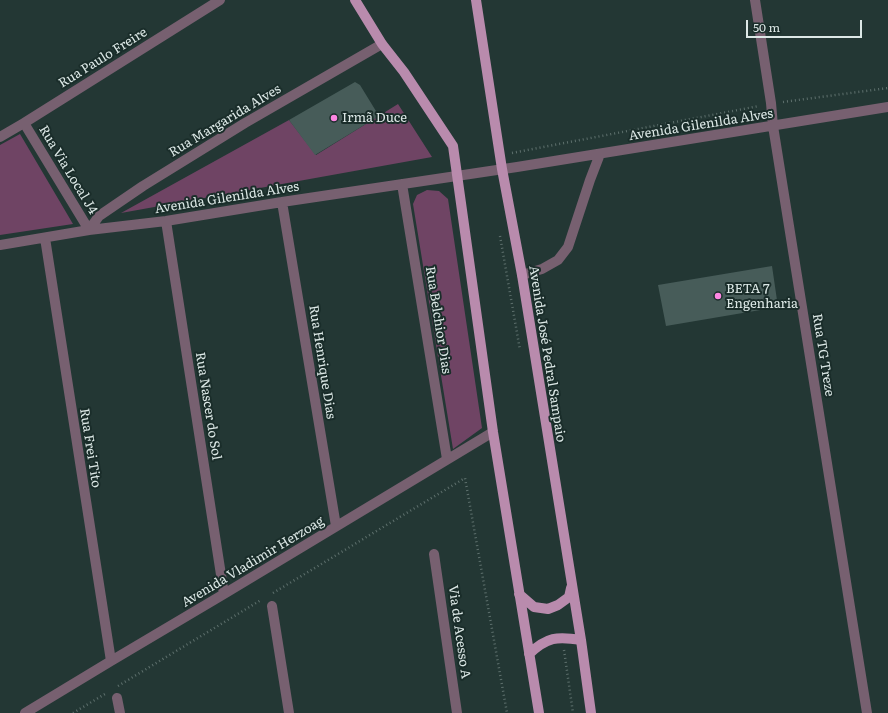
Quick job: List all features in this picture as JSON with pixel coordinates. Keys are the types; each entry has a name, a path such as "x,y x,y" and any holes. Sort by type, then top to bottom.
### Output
{"main road":[{"path":"355,0 382,44 404,72 453,146 493,432 539,713"},
{"name":"Avenida José Pedral Sampaio","path":"476,0 502,169 522,275 581,640 591,713"},
{"path":"519,594 534,607 548,609 558,605 569,597 572,586"},
{"path":"529,654 546,641 566,637 581,640"}],"street":[{"name":"Rua Paulo Freire","path":"0,137 220,0"},
{"name":"Rua TG Treze","path":"755,0 771,103 773,126 867,713"},
{"name":"Rua Margarida Alves","path":"89,230 99,216 150,182 245,122 382,44"},
{"name":"Avenida Gilenilda Alves","path":"0,245 89,230 166,221 517,167 888,107"},
{"name":"Rua Via Local J4","path":"24,123 89,230"},
{"path":"522,275 542,270 558,260 568,248 600,154"},
{"name":"Rua Belchior Dias","path":"402,184 447,459"},
{"name":"Rua Henrique Dias","path":"282,202 336,526"},
{"name":"Rua Nascer do Sol","path":"166,221 224,594"},
{"name":"Rua Frei Tito","path":"44,238 110,661"},
{"name":"Avenida Vladimir Herzoag","path":"25,713 493,432"},
{"name":"Via de Acesso A","path":"434,554 458,713"},
{"path":"272,606 289,713"},
{"path":"115,694 120,713"}],"path":[{"path":"500,155 771,103 888,88"},
{"path":"269,595 465,478 507,713"},
{"path":"115,694 262,600"},
{"path":"73,713 107,693"}],"shaded area":[{"path":"398,104 432,157 121,213 289,120 316,155"},
{"path":"20,134 73,224 0,235 0,145"},
{"path":"427,190 439,191 448,199 482,428 453,449 413,204 417,195"}],"building":[{"name":"Irmã Duce","path":"355,82 360,85 379,116 315,155 289,120"},
{"name":"BETA 7 Engenharia","path":"772,266 778,307 666,326 658,285"}],"place":[{"name":"Irmã Duce","path":"334,118"},
{"name":"BETA 7 Engenharia","path":"718,296"}]}
